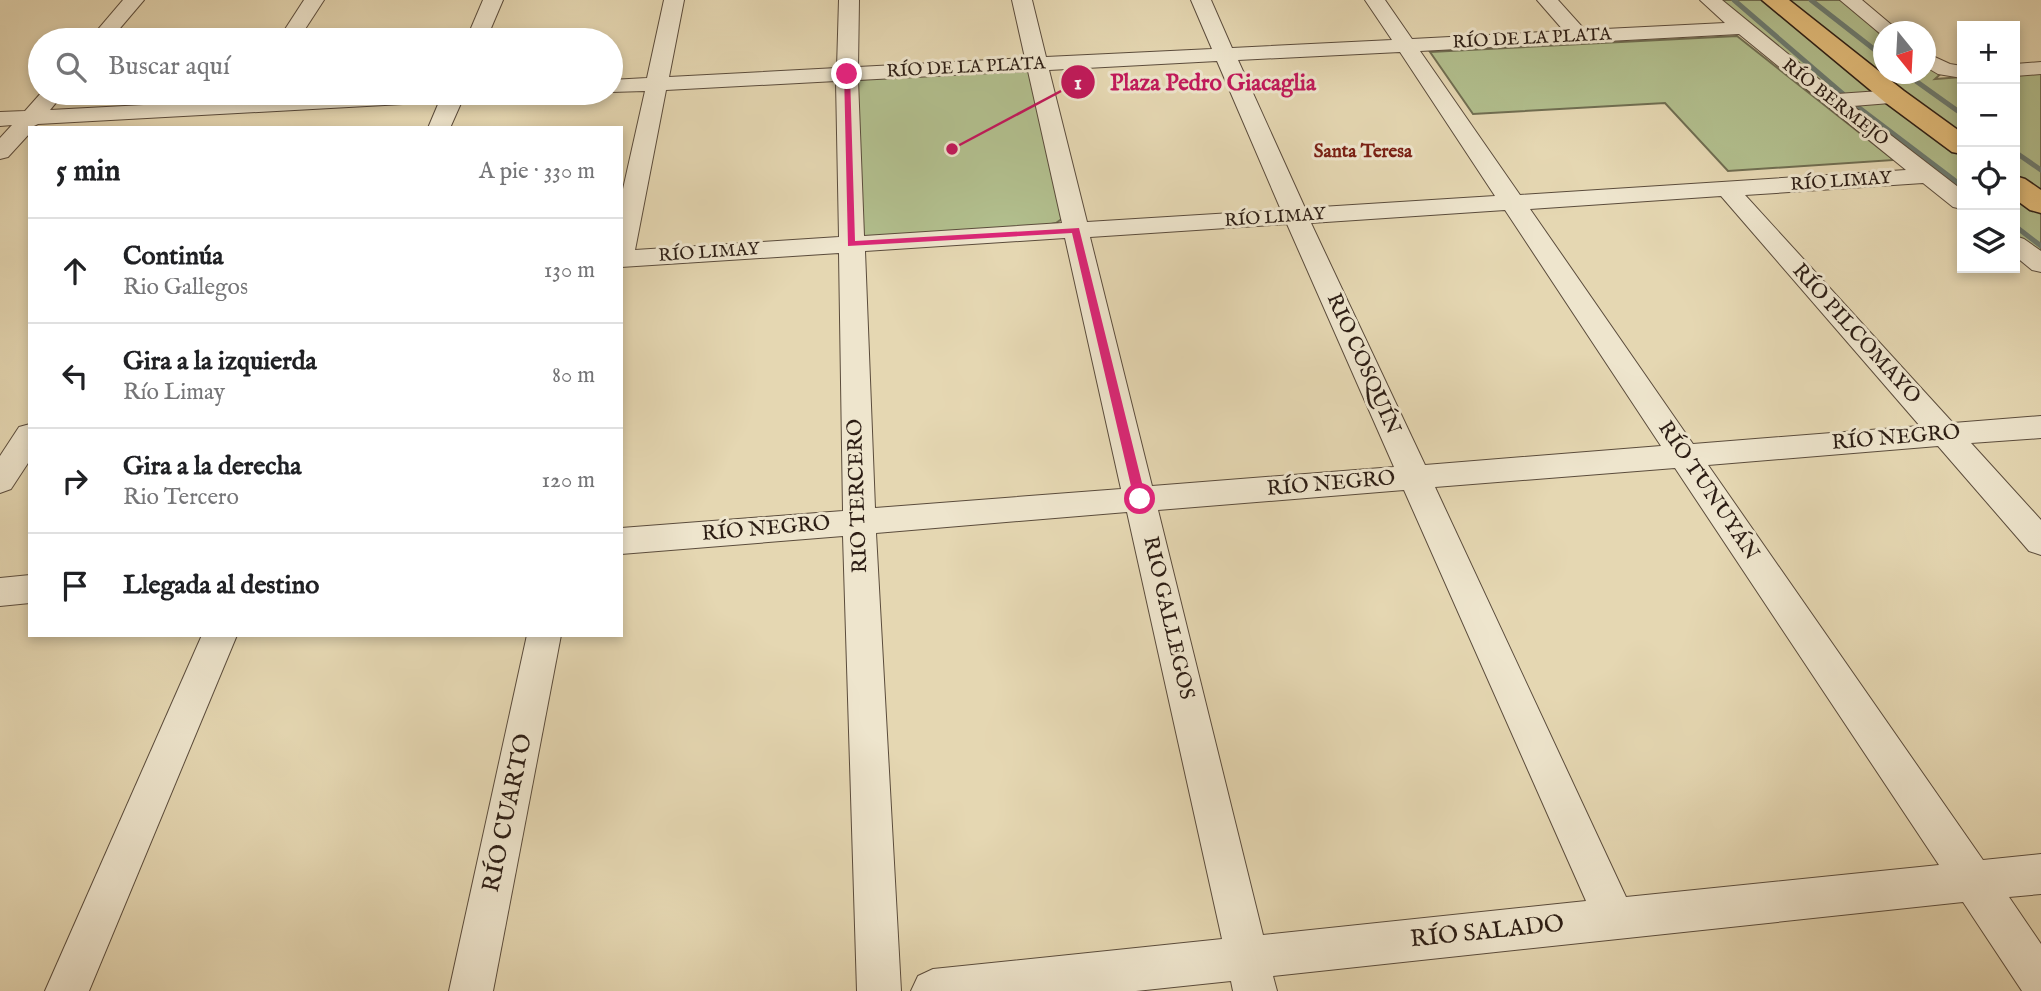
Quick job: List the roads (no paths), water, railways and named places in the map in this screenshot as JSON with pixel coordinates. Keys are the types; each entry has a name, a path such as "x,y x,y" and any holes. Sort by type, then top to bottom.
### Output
{"highway":[{"path":"1774,0 1895,97 1957,142"},
{"path":"2020,189 2041,204"}],"street":[{"path":"110,28 134,0"},
{"path":"296,28 314,0"},
{"path":"481,28 494,0"},
{"path":"623,249 674,0"},
{"name":"RIO TERCERO","path":"849,0 847,74 859,522 879,991"},
{"name":"RIO GALLEGOS","path":"1022,0 1251,974"},
{"name":"RIO COSQUÍN","path":"1201,0 1296,216 1615,919"},
{"name":"RÍO TUNUYÁN","path":"1375,0 2041,981"},
{"path":"1547,0 1579,36"},
{"name":"RÍO BERMEJO","path":"1710,0 1832,101 1957,198"},
{"path":"1850,0 1876,21"},
{"name":"RÍO DE LA PLATA","path":"623,85 1741,28"},
{"path":"1936,63 1954,71"},
{"path":"2020,70 2041,68"},
{"path":"1832,101 1895,97"},
{"path":"0,152 42,105"},
{"path":"0,119 176,105"},
{"path":"232,126 245,105"},
{"path":"440,126 448,105"},
{"name":"RÍO LIMAY","path":"623,259 1929,176"},
{"name":"RÍO PILCOMAYO","path":"1727,189 2041,542"},
{"path":"2020,248 2041,264"},
{"name":"RÍO NEGRO","path":"623,541 2041,426"},
{"path":"0,481 28,438"},
{"path":"0,592 28,589"},
{"path":"67,991 219,637"},
{"name":"RÍO CUARTO","path":"471,991 544,637"},
{"name":"RÍO SALADO","path":"933,991 1251,974 1615,919 2041,874"}],"waterway":[{"path":"1734,0 1843,94"},
{"path":"1811,0 1873,48"},
{"path":"1920,84 1957,110"},
{"path":"1854,104 1957,182"},
{"path":"2020,155 2041,170"},
{"path":"2020,230 2041,246"}],"place":[{"name":"Plaza Pedro Giacaglia","path":"952,149"}],"district":[{"name":"Santa Teresa","path":"1363,152"}]}
